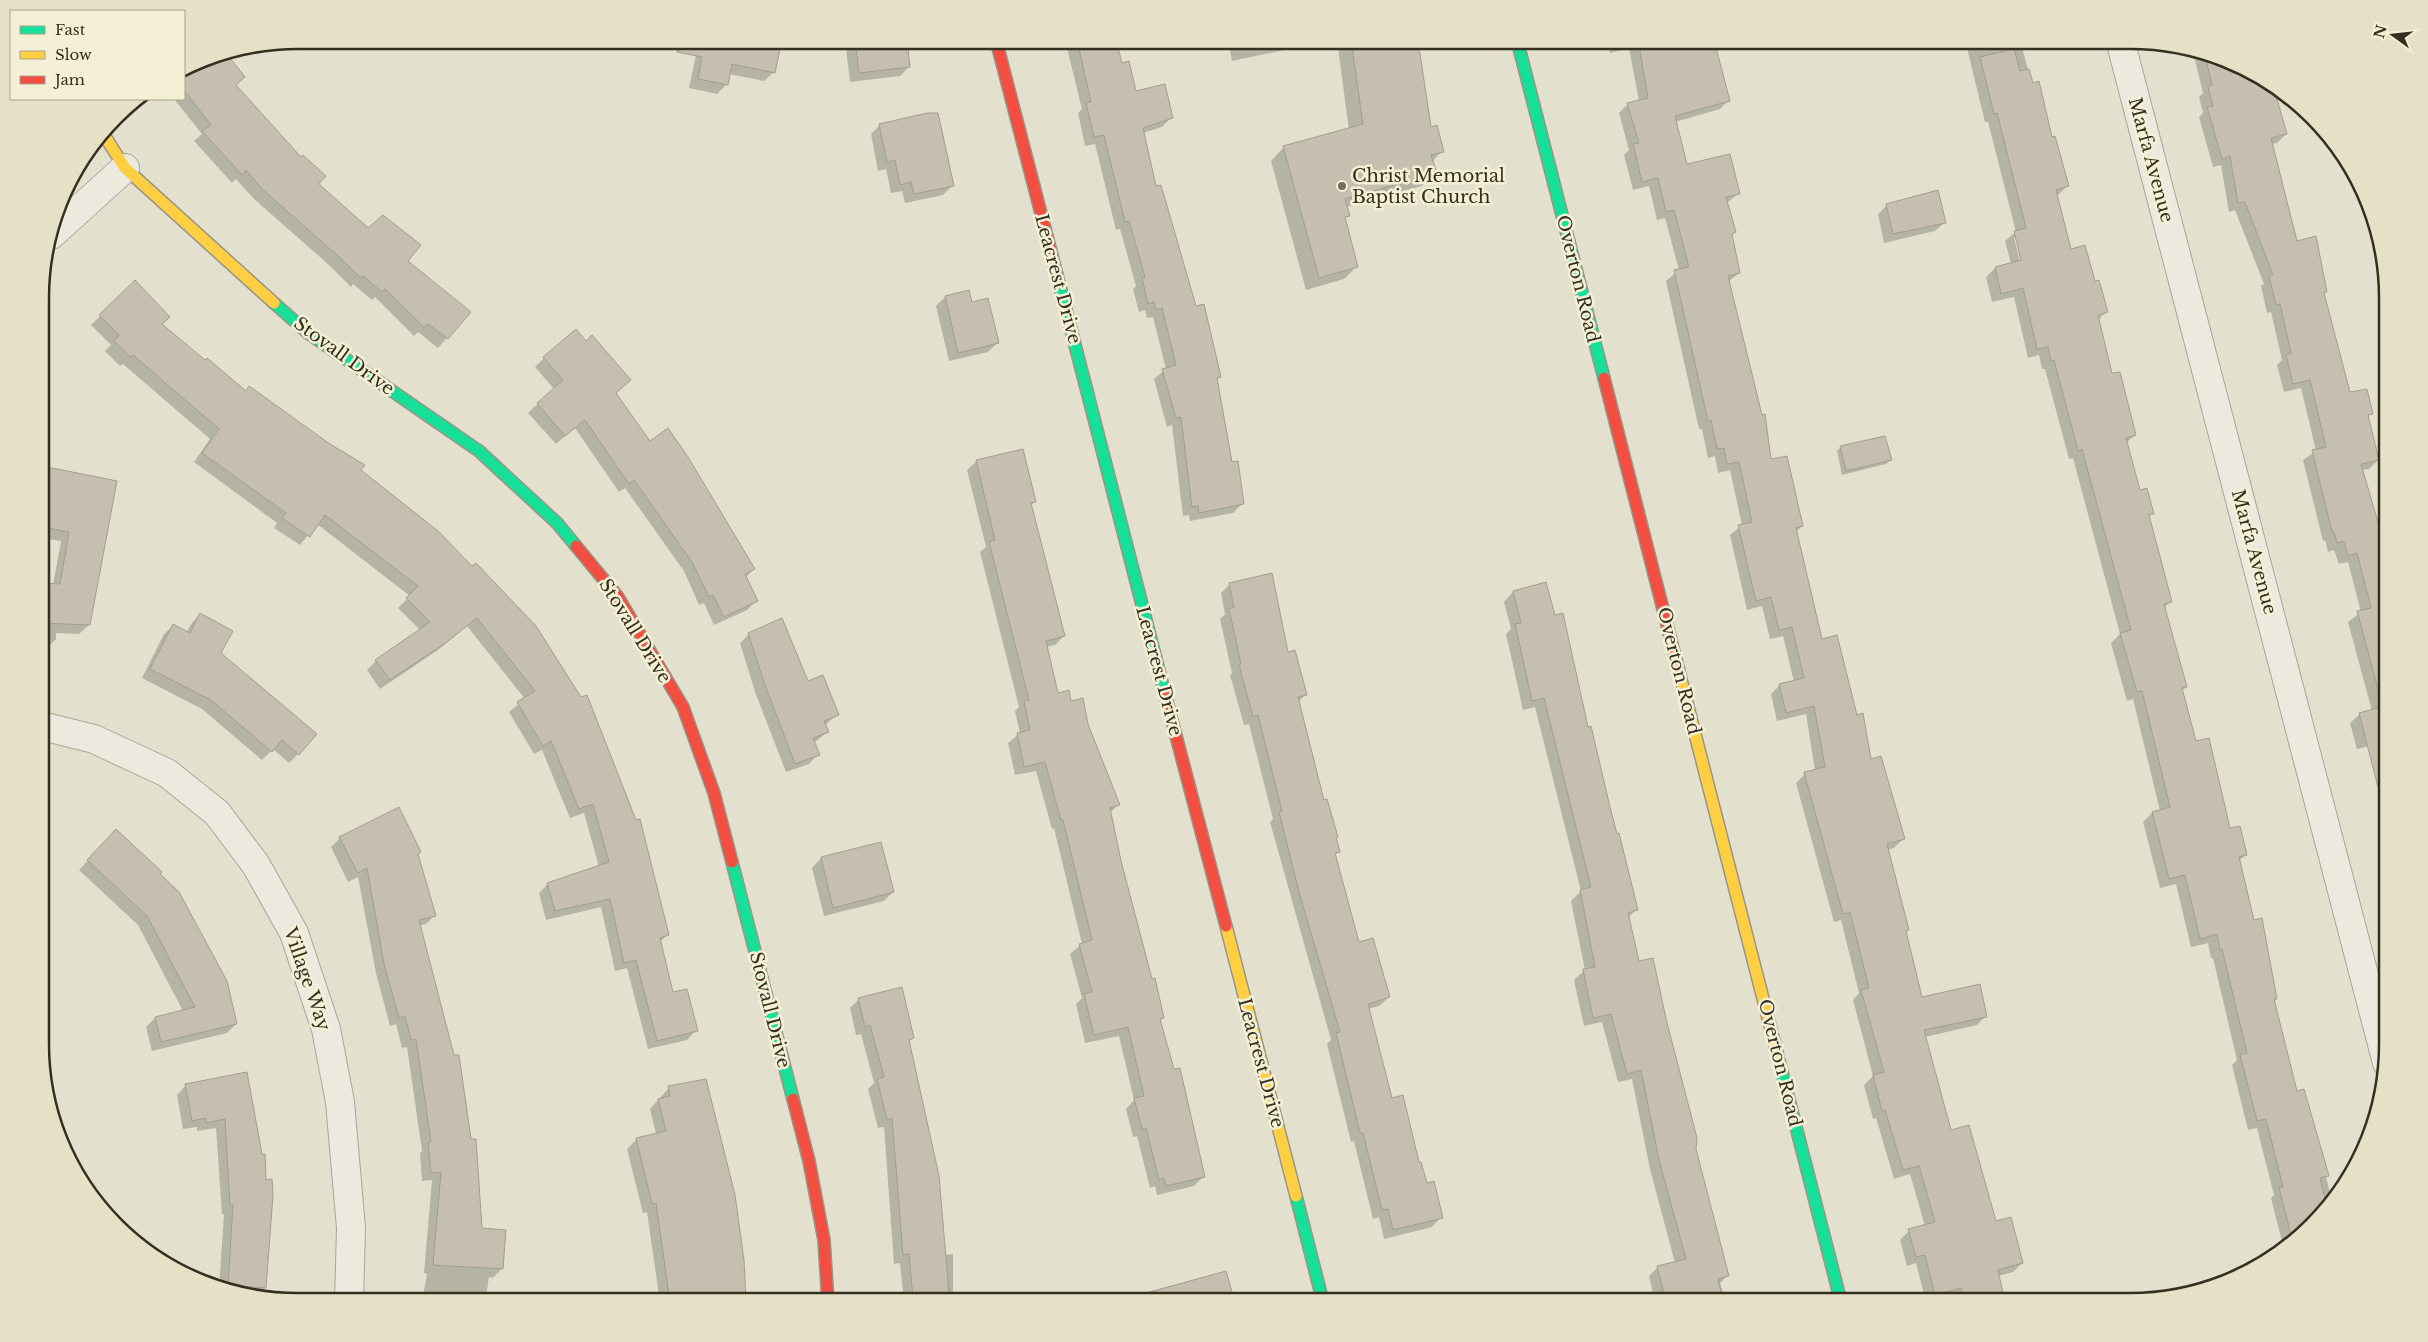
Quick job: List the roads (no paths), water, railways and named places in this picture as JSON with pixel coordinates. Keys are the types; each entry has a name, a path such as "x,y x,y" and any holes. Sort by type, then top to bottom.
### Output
{"street":[{"name":"Leacrest Drive","path":"998,49 1321,1293"},
{"name":"Overton Road","path":"1518,49 1839,1293"},
{"name":"Marfa Avenue","path":"2122,49 2379,1032"},
{"name":"Stovall Drive","path":"107,139 125,168 308,333 479,451 557,523 618,597 683,707 714,793 809,1161 824,1240 827,1293"},
{"path":"59,228 125,168"},
{"name":"Village Way","path":"49,728 94,739 167,773 217,813 256,865 294,933 326,1029 340,1102 351,1228 349,1293"}],"place":[{"name":"Christ Memorial Baptist Church","path":"1342,186"}]}
